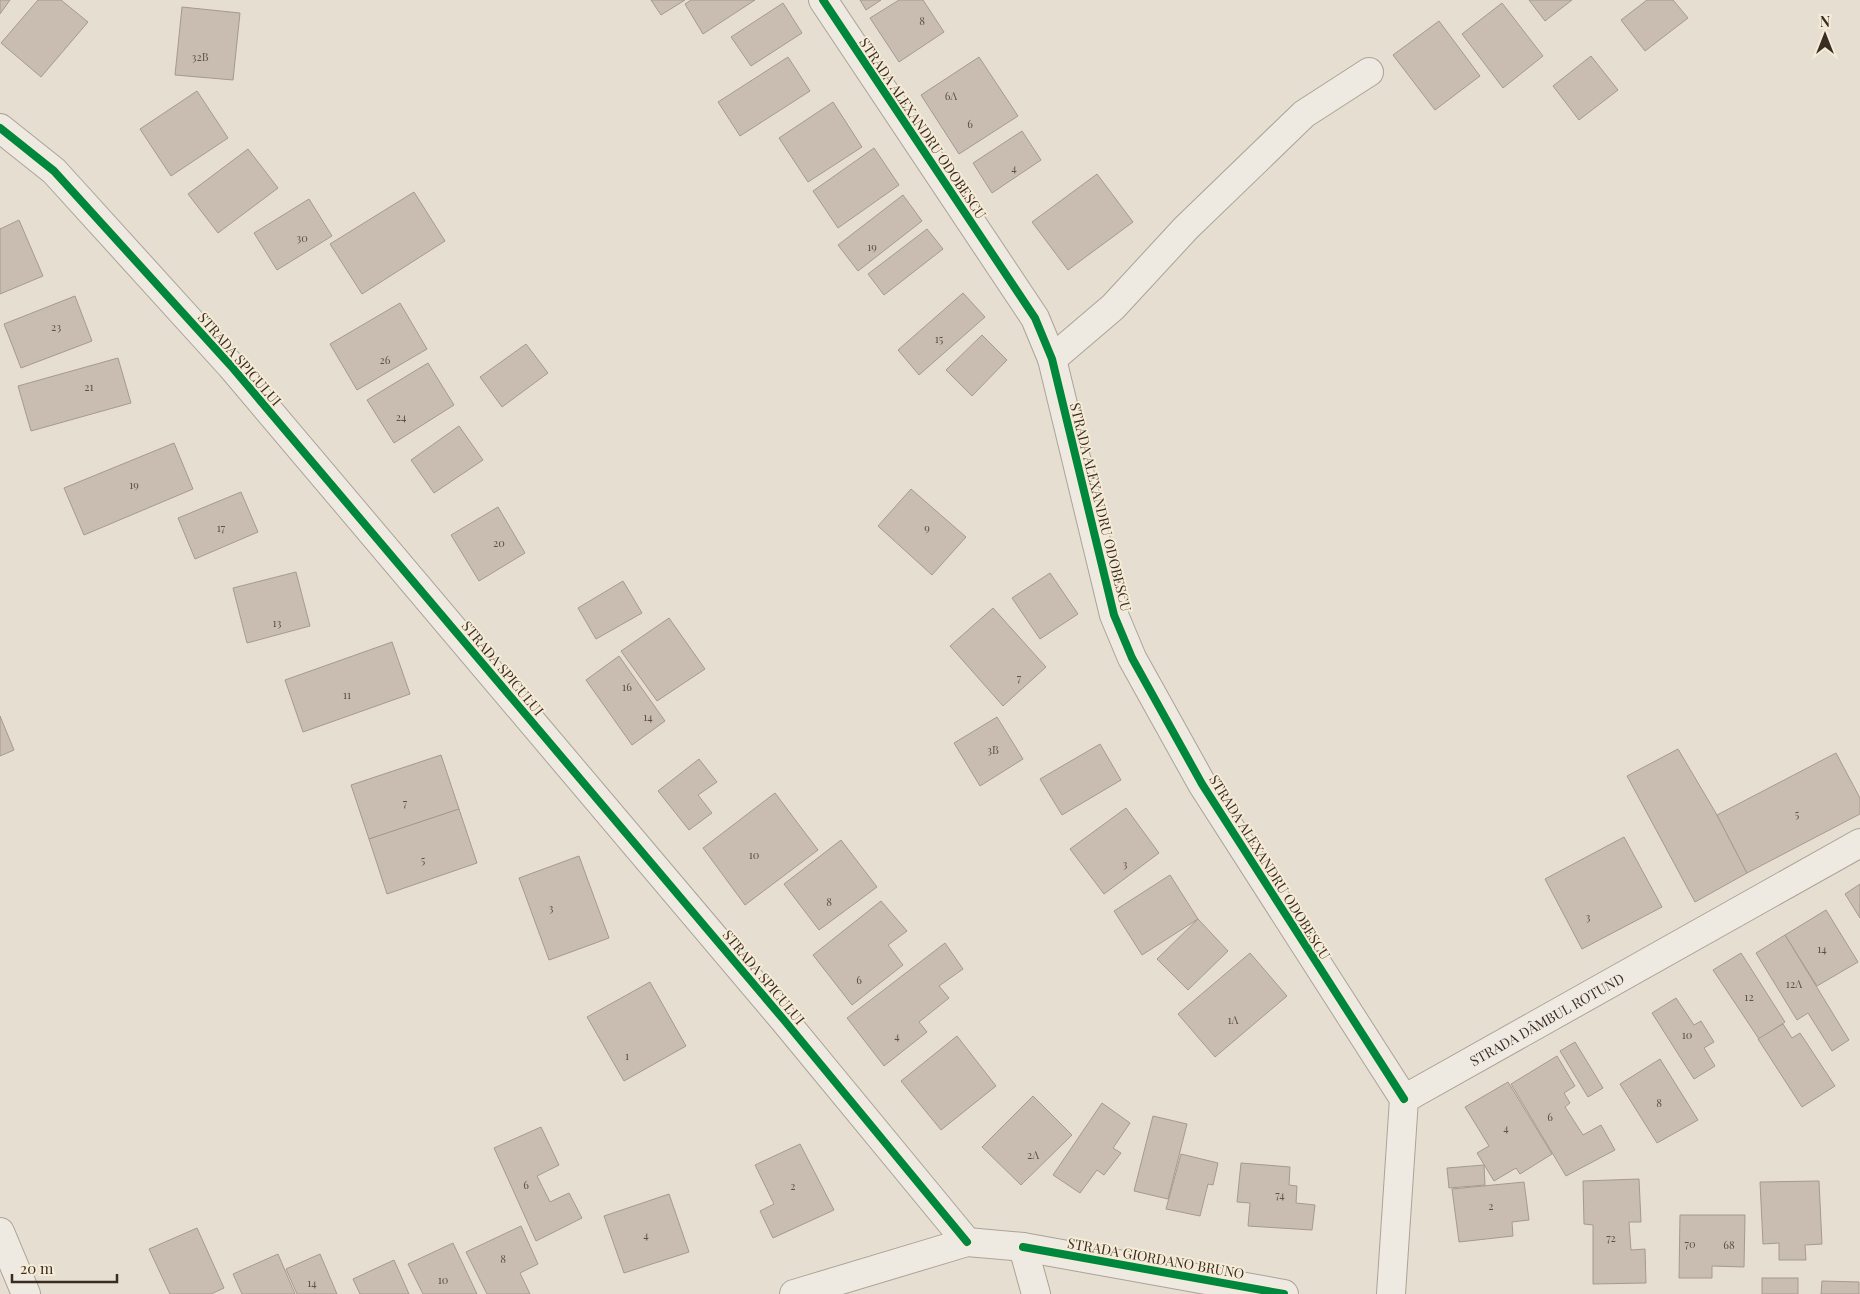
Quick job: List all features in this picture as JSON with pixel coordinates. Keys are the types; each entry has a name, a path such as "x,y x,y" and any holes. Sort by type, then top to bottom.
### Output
{"street":[{"name":"STRADA ALEXANDRU ODOBESCU","path":"823,0 1035,318 1052,359 1114,615 1132,658 1202,784 1404,1099"},
{"path":"1052,359 1113,307 1186,228 1304,114 1368,72"},
{"name":"STRADA SPICULUI","path":"0,128 54,171 232,366 784,1020 967,1242"},
{"name":"STRADA DÂMBUL ROTUND","path":"1404,1099 1860,842"},
{"path":"1391,1294 1404,1099"},
{"path":"0,1232 26,1294"},
{"path":"794,1294 967,1242"},
{"name":"STRADA GIORDANO BRUNO","path":"967,1242 1023,1247 1284,1294"},
{"path":"1023,1247 1036,1294"}],"building":[{"path":"0,0 10,0 0,14"},
{"path":"38,0 61,0 88,22 41,77 1,43"},
{"path":"651,0 685,0 661,15"},
{"path":"691,0 755,0 703,34 685,4"},
{"path":"860,0 881,0 866,10"},
{"path":"899,0 923,0 944,32 899,62 870,18"},
{"path":"1529,0 1572,0 1545,21"},
{"path":"1647,0 1673,0 1688,18 1645,51 1621,20"},
{"path":"783,3 802,33 751,66 731,37"},
{"path":"1502,3 1543,56 1503,88 1462,34"},
{"path":"182,7 240,13 233,80 175,75"},
{"path":"1439,21 1480,76 1435,110 1393,55"},
{"path":"1591,56 1618,90 1579,120 1553,86"},
{"path":"788,57 810,91 740,136 718,102"},
{"path":"979,57 1018,116 959,154 921,95"},
{"path":"197,91 228,138 171,176 140,129"},
{"path":"833,102 862,147 808,182 779,138"},
{"path":"1022,131 1041,160 992,193 973,163"},
{"path":"874,148 899,185 838,228 813,191"},
{"path":"248,149 278,188 218,233 188,194"},
{"path":"1097,174 1133,222 1068,270 1032,222"},
{"path":"414,192 445,241 362,294 330,244"},
{"path":"903,195 922,221 858,271 838,245"},
{"path":"309,199 332,236 277,270 254,233"},
{"path":"19,220 43,276 0,294 0,229"},
{"path":"927,229 943,249 884,295 868,274"},
{"path":"963,293 985,317 919,375 898,350"},
{"path":"75,296 92,341 21,368 4,324"},
{"path":"400,303 427,349 357,390 330,344"},
{"path":"982,335 1007,360 972,396 946,370"},
{"path":"526,344 548,373 502,407 480,377"},
{"path":"118,358 131,403 31,431 18,386"},
{"path":"428,363 454,405 394,443 367,400"},
{"path":"459,426 483,460 434,493 411,460"},
{"path":"174,443 193,489 84,535 64,488"},
{"path":"911,489 966,537 932,575 878,526"},
{"path":"241,492 258,532 195,559 178,518"},
{"path":"498,507 525,553 479,581 451,535"},
{"path":"296,572 310,626 247,643 233,588"},
{"path":"1050,573 1078,614 1040,639 1012,598"},
{"path":"623,581 642,613 596,639 578,608"},
{"path":"993,608 1046,667 1003,706 950,646"},
{"path":"669,618 705,669 657,701 621,651"},
{"path":"392,642 410,694 303,732 285,680"},
{"path":"619,656 665,721 632,745 586,680"},
{"path":"0,716 14,750 0,756"},
{"path":"997,717 1023,759 980,786 954,743"},
{"path":"1100,744 1121,780 1062,815 1040,779"},
{"path":"1678,749 1717,815 1747,873 1695,902 1627,776"},
{"path":"1836,753 1860,798 1860,814 1747,873 1717,815"},
{"path":"441,755 459,809 369,839 351,785"},
{"path":"699,759 717,782 698,795 712,813 689,830 658,791"},
{"path":"775,793 818,850 745,905 703,848"},
{"path":"1126,808 1159,853 1104,894 1070,849"},
{"path":"459,809 477,863 387,894 369,839"},
{"path":"1624,837 1662,907 1582,949 1545,879"},
{"path":"841,840 877,887 819,930 784,884"},
{"path":"579,856 609,938 549,960 519,878"},
{"path":"1170,875 1198,919 1142,955 1114,911"},
{"path":"1860,884 1860,918 1845,894"},
{"path":"881,901 907,931 888,945 903,965 852,1005 813,955"},
{"path":"1826,910 1858,962 1817,986 1785,935"},
{"path":"1198,919 1228,951 1188,990 1157,959"},
{"path":"1785,935 1849,1040 1832,1051 1808,1013 1797,1020 1756,953"},
{"path":"945,943 963,969 939,986 949,998 919,1022 927,1032 884,1066 847,1018"},
{"path":"1250,953 1287,996 1215,1057 1178,1014"},
{"path":"1741,953 1785,1022 1759,1039 1713,970"},
{"path":"650,982 686,1046 624,1081 587,1017"},
{"path":"1676,998 1694,1025 1701,1021 1714,1042 1704,1048 1715,1066 1694,1079 1652,1013"},
{"path":"1783,1024 1792,1038 1800,1033 1835,1086 1802,1107 1758,1039"},
{"path":"957,1036 996,1086 941,1130 901,1081"},
{"path":"1575,1042 1603,1088 1588,1097 1560,1051"},
{"path":"1557,1056 1575,1086 1564,1093 1570,1103 1565,1107 1583,1135 1601,1125 1615,1150 1566,1176 1511,1084"},
{"path":"1660,1059 1698,1120 1657,1143 1620,1084"},
{"path":"1508,1082 1552,1154 1520,1174 1516,1168 1494,1181 1477,1153 1489,1146 1465,1107"},
{"path":"1033,1096 1072,1135 1021,1185 982,1147"},
{"path":"1102,1103 1130,1123 1113,1148 1121,1153 1104,1175 1097,1170 1080,1193 1053,1175"},
{"path":"1153,1116 1187,1124 1168,1199 1134,1191"},
{"path":"541,1127 559,1165 537,1176 550,1202 569,1193 582,1218 536,1241 494,1148"},
{"path":"800,1144 834,1210 773,1238 760,1211 774,1204 755,1165"},
{"path":"1181,1154 1218,1163 1213,1185 1208,1184 1200,1216 1166,1209"},
{"path":"1241,1163 1290,1167 1289,1185 1297,1186 1296,1203 1315,1205 1312,1230 1248,1226 1250,1203 1237,1202"},
{"path":"1484,1165 1485,1185 1449,1188 1447,1168"},
{"path":"1639,1179 1641,1222 1629,1222 1631,1250 1645,1249 1646,1283 1593,1284 1593,1225 1584,1224 1583,1181"},
{"path":"1819,1181 1822,1244 1805,1245 1806,1260 1779,1260 1779,1243 1763,1244 1760,1182"},
{"path":"1524,1182 1529,1220 1512,1222 1513,1236 1459,1242 1452,1189"},
{"path":"669,1194 689,1252 624,1273 604,1216"},
{"path":"1680,1215 1745,1215 1744,1267 1712,1266 1712,1278 1679,1278"},
{"path":"521,1226 538,1264 520,1273 530,1294 487,1294 466,1252"},
{"path":"197,1228 224,1288 211,1294 170,1294 149,1249"},
{"path":"453,1243 477,1294 423,1294 408,1264"},
{"path":"278,1254 295,1294 242,1294 233,1274"},
{"path":"320,1254 337,1294 297,1294 286,1269"},
{"path":"394,1260 409,1294 360,1294 353,1279"},
{"path":"1762,1278 1798,1278 1798,1294 1762,1294"},
{"path":"1822,1281 1859,1282 1859,1294 1821,1294"}],"cycle path":[{"path":"823,0 1035,318 1052,359 1114,615 1132,658 1202,784 1404,1099"},
{"path":"0,128 54,171 231,366 784,1020 967,1242"},
{"path":"1023,1247 1284,1294"}]}
